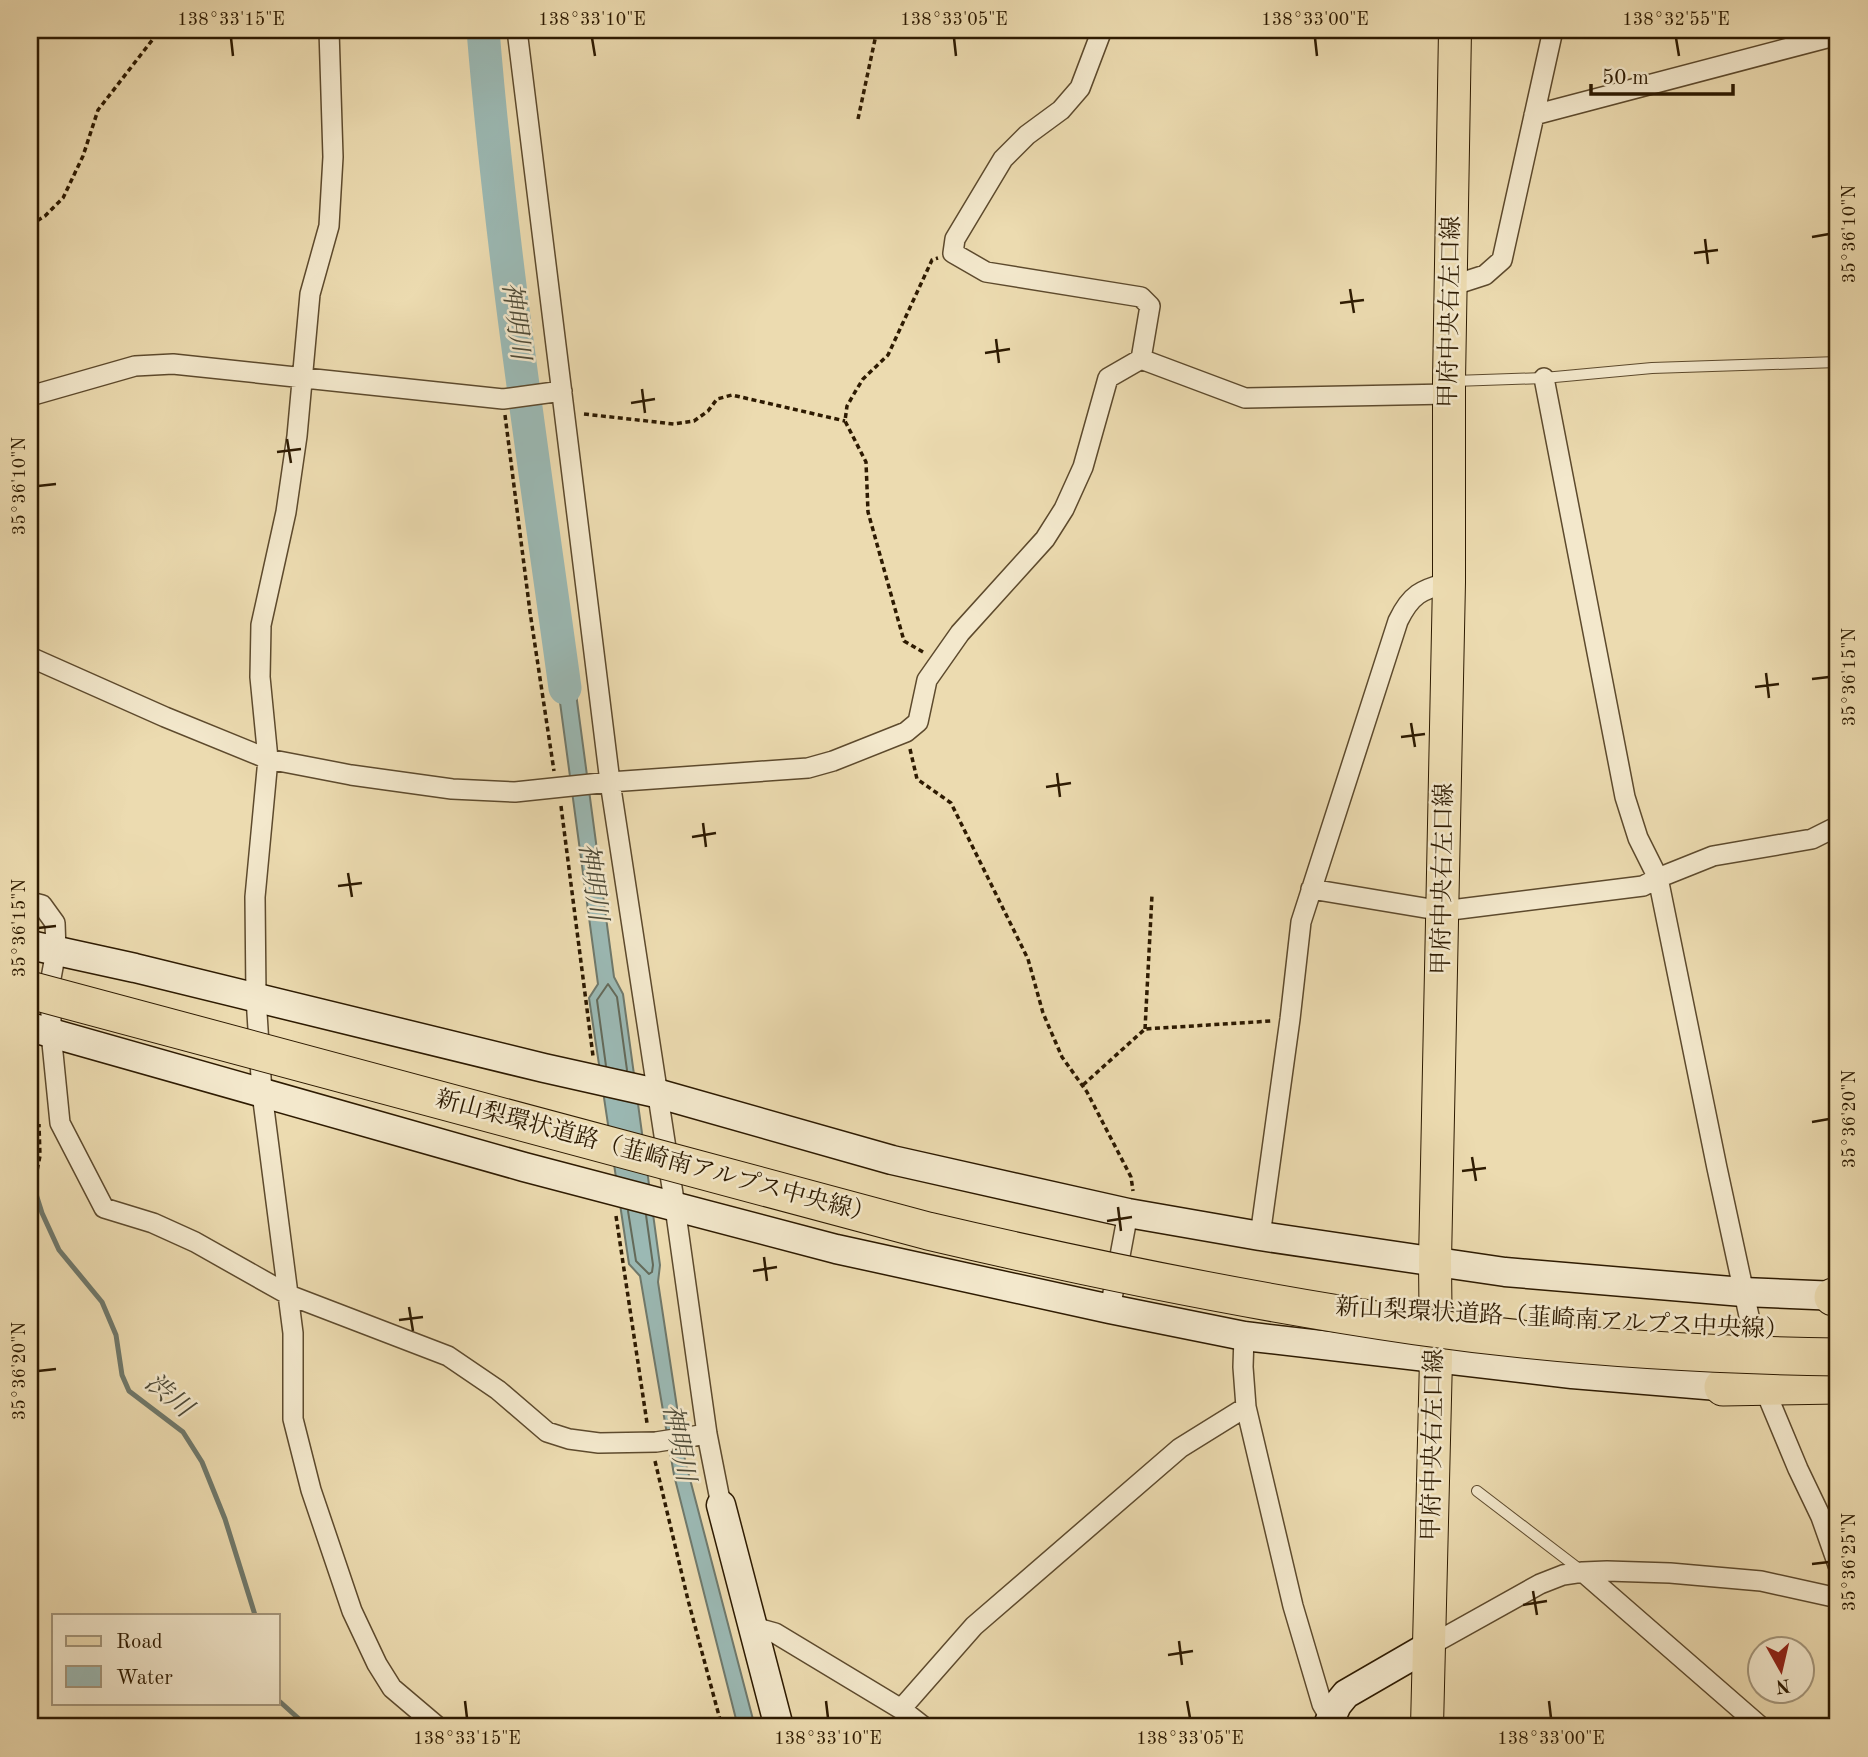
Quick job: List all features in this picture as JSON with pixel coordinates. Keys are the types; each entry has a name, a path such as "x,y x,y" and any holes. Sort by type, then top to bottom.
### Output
{"highway":[{"name":"新山梨環状道路（韮崎南アルプス中央線）","path":"30,990 928,1231 1045,1258 1285,1305 1419,1326 1579,1345 1705,1353 1838,1357"},
{"name":"新山梨環状道路（韮崎南アルプス中央線）","path":"1285,1305 1496,1313 1838,1335"},
{"path":"1723,1387 1838,1385"}],"main road":[{"name":"甲府中央右左口線","path":"1427,1727 1449,582 1449,387 1455,30"}],"street":[{"path":"329,30 333,157 329,226 310,294 297,436 286,512 261,625 260,677 268,759 255,897 256,998 262,1093 293,1333 293,1419 311,1490 352,1611 377,1664 392,1688 438,1727"},
{"path":"517,30 555,392 564,412 606,783 648,1092 701,1435 779,1727"},
{"path":"30,657 165,718 268,759 351,775 452,789 515,792 808,768 906,733 918,722 926,680 960,633 1045,539 1064,509 1083,467 1108,379 1140,359 1150,306 1141,297 986,272 953,253 955,239 1003,159 1027,135 1060,110 1080,88 1102,30"},
{"path":"1451,286 1485,275 1502,260 1553,30"},
{"path":"1534,115 1838,35"},
{"path":"1140,359 1245,398 1449,387"},
{"path":"30,396 135,366 173,364 508,398 555,392"},
{"path":"1544,378 1625,797 1638,838 1658,877 1742,1292 1765,1388 1821,1517 1838,1565"},
{"path":"1259,1236 1301,922 1398,621 1406,603 1423,589 1449,582"},
{"path":"1311,889 1443,911 1643,886 1658,877 1713,856 1812,839 1838,827"},
{"path":"30,902 42,905 55,923 43,948 51,978 41,1030 60,1123 104,1208 153,1223 195,1242 289,1295 447,1356 498,1390 547,1432 569,1439 599,1443 656,1442 701,1435"},
{"path":"43,948 648,1092 892,1160 1128,1213 1259,1236 1505,1272 1836,1297"},
{"path":"41,1030 624,1194 836,1250 1110,1309 1244,1336 1572,1374 1723,1387"},
{"path":"1110,1309 1128,1213"},
{"path":"1244,1336 1246,1407 1293,1606 1329,1723"},
{"path":"1765,1388 1838,1394"},
{"path":"901,1709 974,1626 1180,1448 1246,1407"},
{"path":"1329,1723 1346,1694 1540,1584 1563,1575 1607,1571 1670,1573 1761,1581 1838,1598"},
{"path":"1583,1572 1761,1727"},
{"path":"753,1628 775,1633 901,1709 924,1727"}],"lane":[{"path":"1449,387 1652,368 1838,362"},
{"path":"1477,1491 1583,1572"}],"path":[{"path":"30,225 45,216 63,198 83,156 98,110 160,30"},
{"path":"858,120 877,30"},
{"path":"940,661 904,641 868,512 866,461 845,421 847,407 863,379 888,355 932,260 953,253"},
{"path":"564,412 674,424 694,421 708,411 717,399 732,395 845,421"},
{"path":"906,733 917,779 951,803 1028,959 1043,1013 1062,1057 1082,1086 1131,1177 1134,1196 1128,1213"},
{"path":"1146,1030 1152,895"},
{"path":"1082,1086 1146,1030 1290,1019"},
{"path":"30,1172 37,1171 40,1156 39,1122 59,1115"}],"water":[{"path":"569,641 614,977 623,994 660,1265 658,1282 685,1460 755,1727 738,1727 674,1475 640,1276 629,1264 589,998 598,984 552,643"}],"waterway":[{"name":"神明川","path":"483,30 509,277 565,688"},
{"name":"渋川","path":"30,1175 42,1213 59,1250 102,1302 116,1335 122,1375 129,1391 183,1432 202,1462 225,1519 255,1614"},
{"name":"渋川","path":"280,1702 308,1727"}]}
